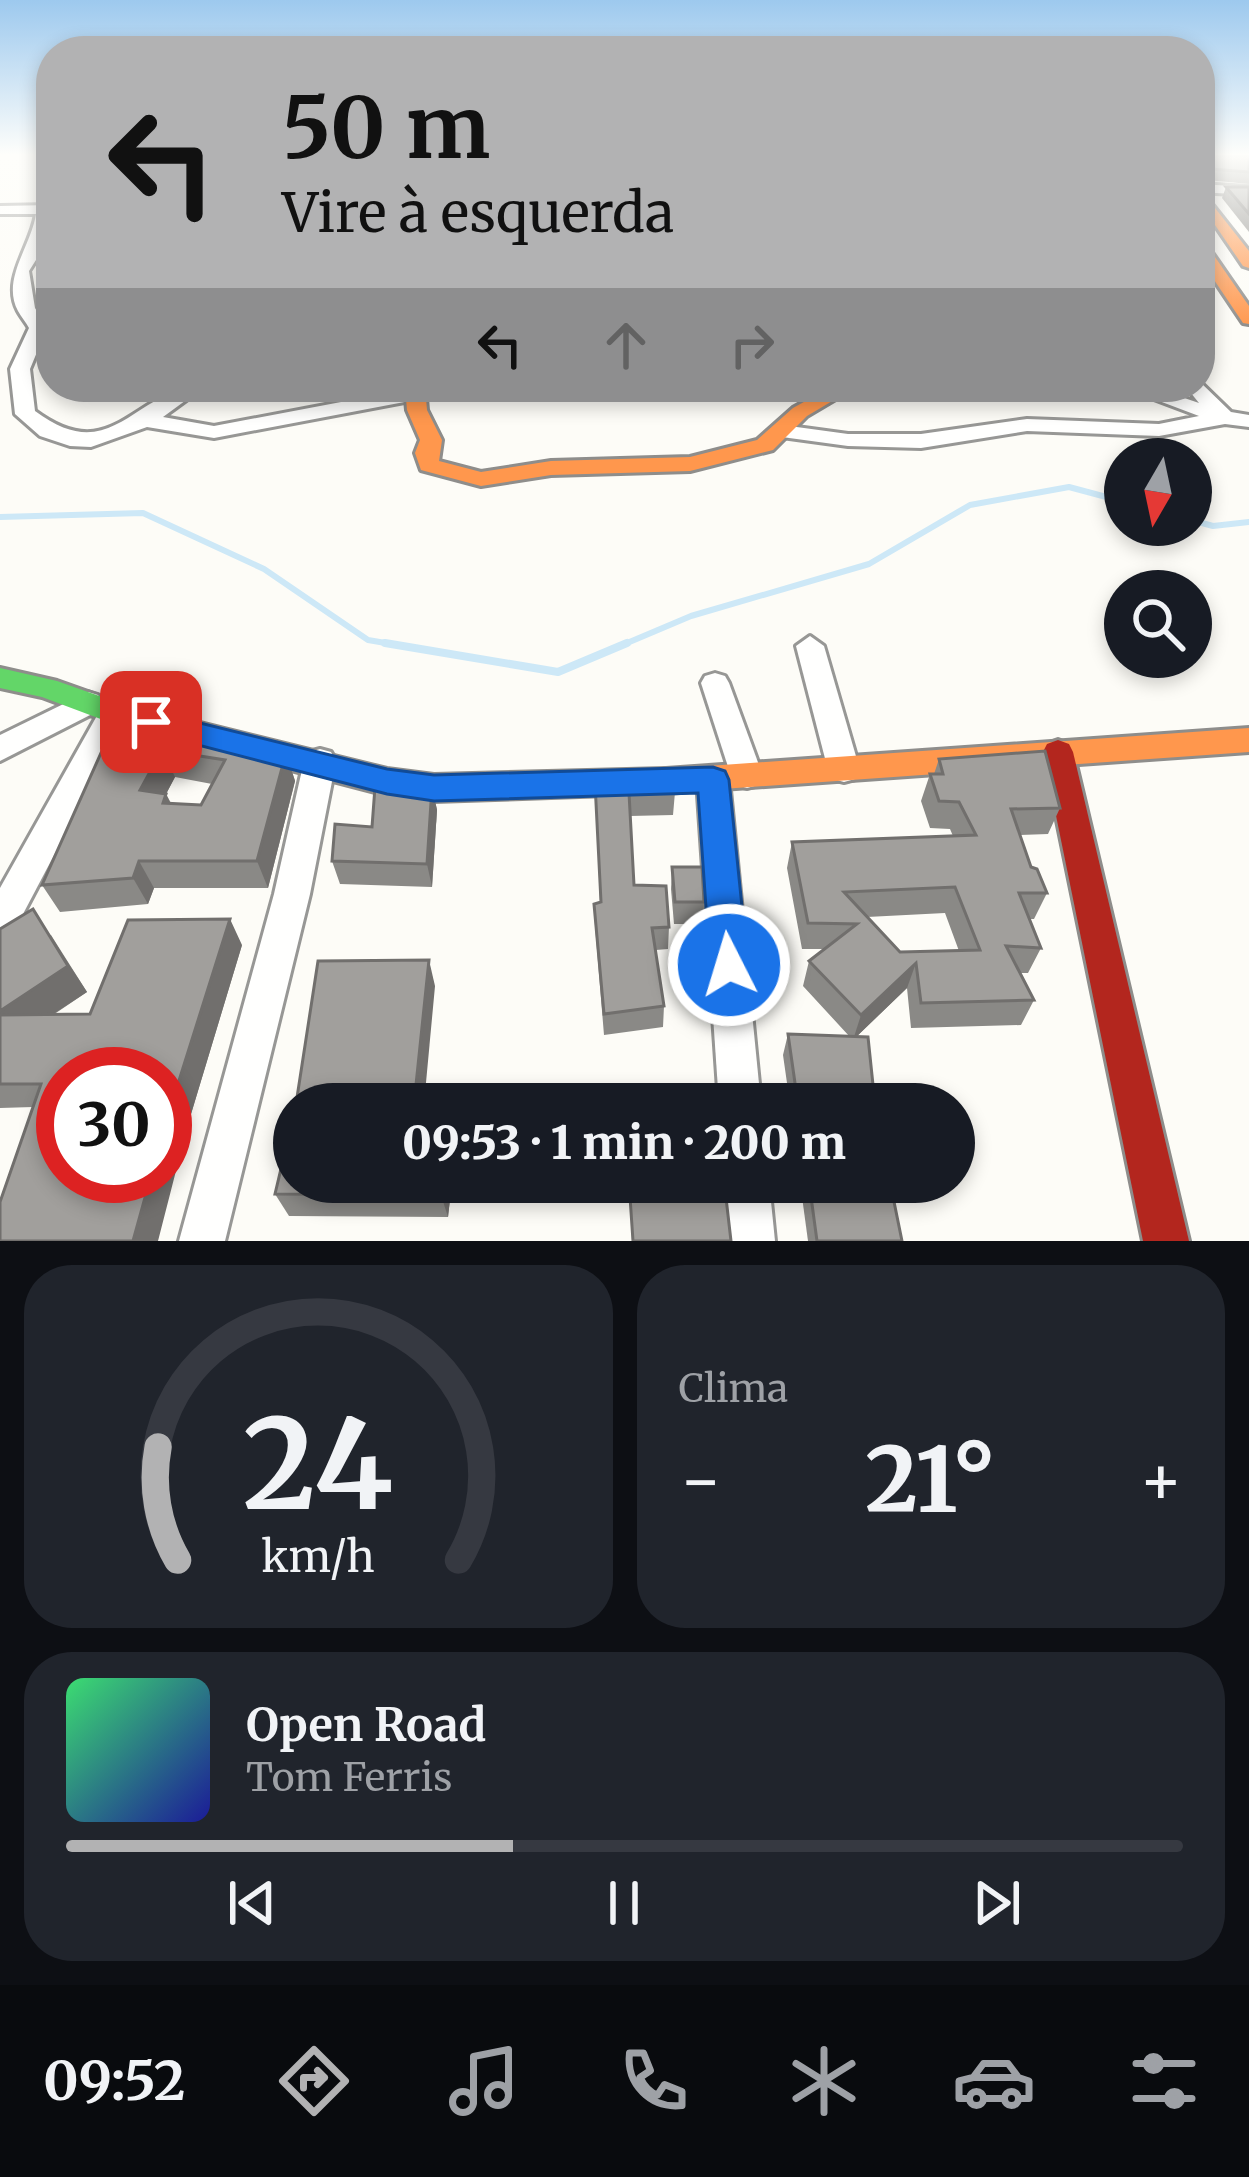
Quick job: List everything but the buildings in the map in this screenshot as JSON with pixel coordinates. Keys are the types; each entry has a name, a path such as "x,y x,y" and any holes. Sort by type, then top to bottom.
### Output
{"street":[{"path":"1219,213 1240,239 1249,263"},
{"path":"36,248 21,271 26,310 36,319"},
{"path":"0,274 36,268"},
{"path":"1215,269 1249,319"},
{"path":"36,339 9,385 25,414 59,436 111,439 171,402"},
{"path":"144,420 214,432 358,402"},
{"path":"419,402 431,440 426,453 429,465 471,478 551,469 690,464 766,445 800,412 818,402"},
{"path":"1177,402 1249,421"},
{"path":"1210,402 1225,418"},
{"path":"782,430 848,440 920,441 1027,425 1159,430 1225,418"},
{"path":"810,646 844,770"},
{"path":"0,678 387,782 434,788 730,778 1249,740"},
{"path":"715,683 730,778 739,1083"},
{"path":"0,749 102,708"},
{"path":"0,922 102,708"},
{"path":"1058,752 1166,1241"},
{"path":"202,1241 292,894 320,761"},
{"path":"749,1203 752,1241"}],"waterway":[{"path":"620,646 691,616 869,564 970,505 1069,487 1104,496"},
{"path":"0,517 143,513 264,569 368,640 403,646"},
{"path":"1212,526 1249,522"},
{"path":"385,643 558,672 627,643"}],"traffic: fast":[{"path":"0,678 47,688 114,713 387,782 434,788 666,781"}],"traffic: slow":[{"path":"1215,214 1249,263"},
{"path":"1215,269 1249,319"},
{"path":"416,402 431,440 426,453 429,465 481,479 551,468 690,464 765,445 800,412 818,402"},
{"path":"666,781 1249,740"}],"traffic: jam":[{"path":"1058,752 1166,1241"}],"route":[{"path":"151,722 320,761 387,782 434,788 713,780 729,965"}]}
